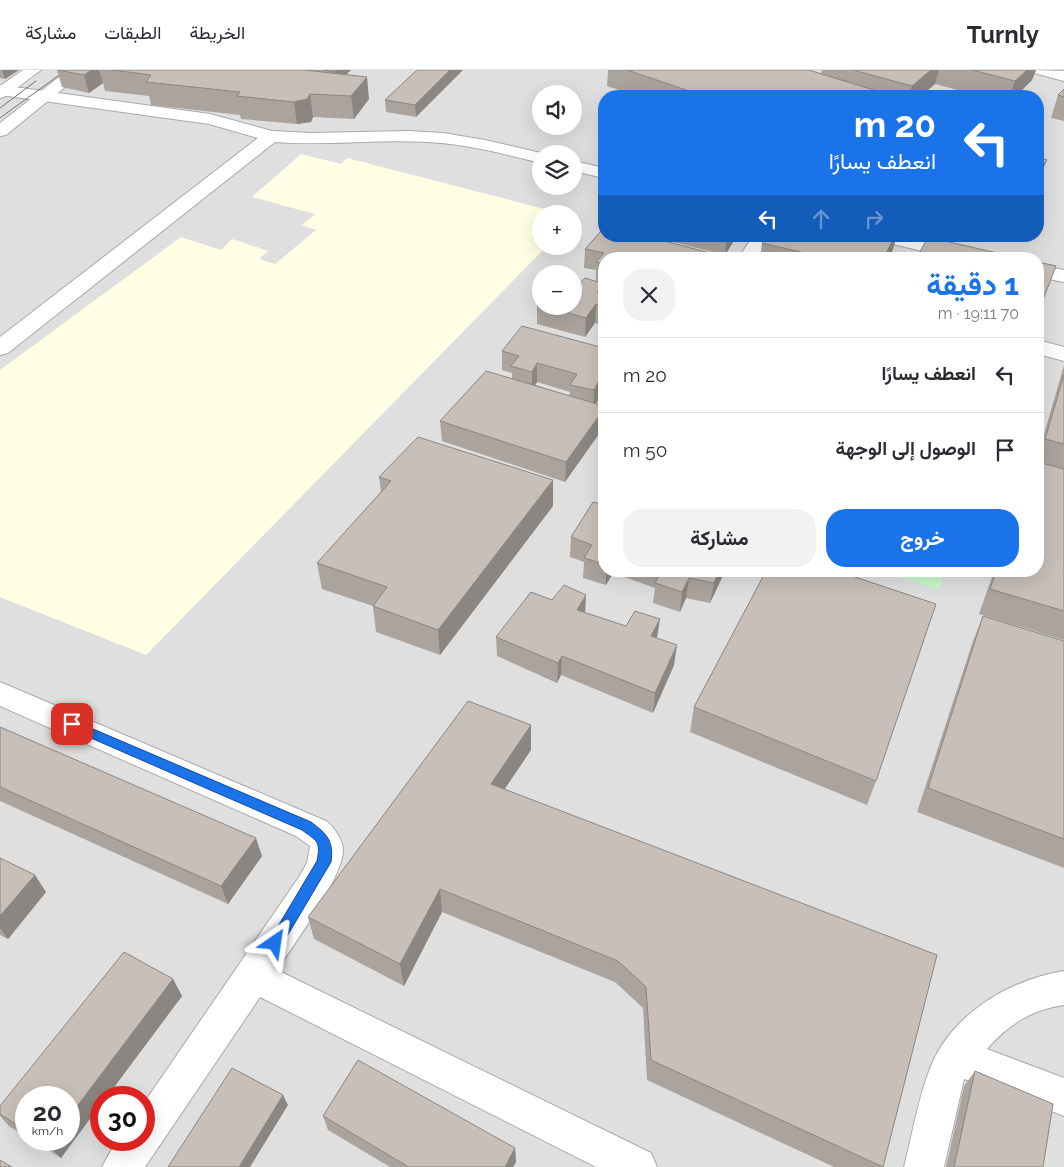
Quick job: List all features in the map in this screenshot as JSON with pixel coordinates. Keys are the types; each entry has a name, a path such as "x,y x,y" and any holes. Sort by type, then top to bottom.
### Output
{"street":[{"path":"1,91 32,70"},
{"path":"0,131 78,70"},
{"path":"1040,70 1064,76"},
{"path":"1,91 44,95 210,120 271,136 320,140 428,137 479,144 532,156"},
{"path":"0,348 271,136"},
{"path":"582,168 598,172"},
{"path":"909,242 953,252"},
{"path":"1044,271 1064,276"},
{"path":"1044,349 1064,354"},
{"path":"0,693 306,826 322,837 326,848 324,862 254,976 155,1119"},
{"path":"254,976 637,1167"},
{"path":"924,1167 946,1075 955,1058 978,1032 1007,1005 1046,990 1064,988"},
{"path":"955,1058 996,1070 1064,1097"},
{"path":"122,1167 133,1151"}],"shaded area":[{"path":"0,70 1064,70 1064,1167 0,1167"},
{"path":"301,154 341,164 347,158 532,206 532,255 538,255 146,655 0,597 0,370 181,237 221,250 232,239 268,251 259,259 275,264 316,230 302,225 315,214 252,197"}],"green space":[{"path":"899,577 943,577 939,590"}],"building":[{"path":"58,70 92,70 84,75"},
{"path":"112,70 304,70 367,77 351,96 310,94 307,99 294,102 237,96 240,92 146,82 151,75"},
{"path":"417,70 450,70 415,105 385,100"},
{"path":"627,70 809,70 874,90 686,90"},
{"path":"853,70 931,70 912,86"},
{"path":"972,70 1027,70 1015,81"},
{"path":"1064,89 1064,97 1058,95"},
{"path":"598,235 598,242 668,242 706,252 599,252 585,249"},
{"path":"892,242 887,252 800,252 762,243"},
{"path":"925,242 950,242 993,252 920,252"},
{"path":"1044,263 1056,266 1044,297"},
{"path":"585,278 598,282 598,304 596,304 586,318 576,315 582,315 582,281"},
{"path":"522,326 598,346 598,382 594,390 570,385 577,374 537,363 532,372 511,366 519,356 502,351"},
{"path":"486,371 598,404 598,417 566,462 440,421"},
{"path":"1064,375 1064,444 1045,439"},
{"path":"418,437 553,480 438,630 373,606 387,587 317,563 391,481 379,477"},
{"path":"1044,464 1064,469 1064,611 990,589 994,577 1044,577"},
{"path":"593,502 598,503 598,562 584,558 592,545 571,537"},
{"path":"658,577 716,577 714,583 689,578 682,592 655,583"},
{"path":"763,577 855,577 936,604 876,781 694,707"},
{"path":"564,585 586,595 577,610 626,626 635,611 660,619 651,636 677,645 655,693 562,656 558,663 496,637 531,592 552,600"},
{"path":"983,616 1064,641 1064,839 928,788"},
{"path":"468,701 531,725 491,784 937,955 883,1167 651,1060 646,987 618,961 440,889 400,964 308,917"},
{"path":"0,727 256,838 221,886 0,787"},
{"path":"0,858 35,875 0,916"},
{"path":"124,952 173,979 92,1086 90,1086 90,1089 80,1102 80,1086 16,1086"},
{"path":"358,1060 515,1148 505,1167 407,1167 323,1116"},
{"path":"232,1068 283,1095 239,1167 168,1167"},
{"path":"975,1071 1053,1104 1043,1167 954,1167"},
{"path":"15,1087 15,1124 0,1114 0,1106"},
{"path":"0,1160 12,1167 0,1167"}],"tram line":[{"path":"0,118 66,70"},
{"path":"0,108 36,81"}],"route":[{"path":"72,724 306,826 316,831 322,837 326,848 324,862 275,943"}]}
